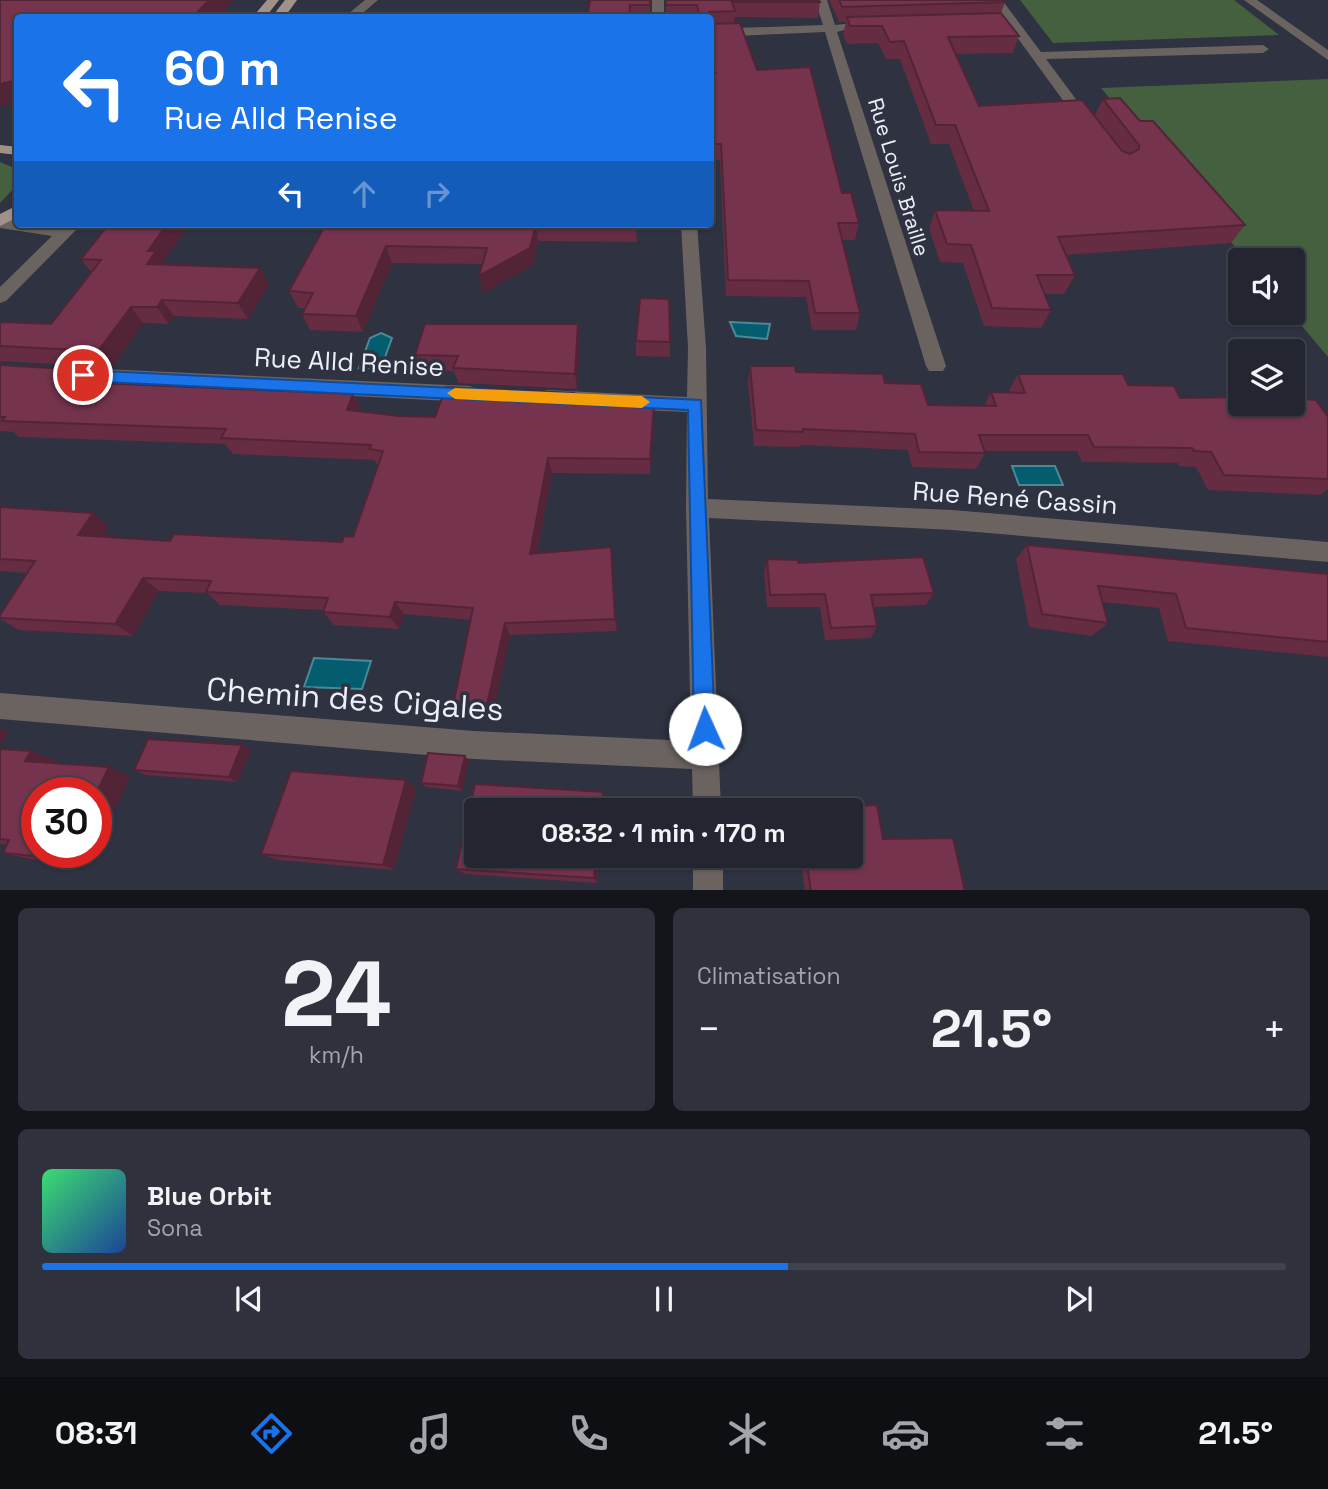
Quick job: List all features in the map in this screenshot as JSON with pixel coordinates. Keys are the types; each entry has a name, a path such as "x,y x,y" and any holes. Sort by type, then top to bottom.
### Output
{"main road":[{"path":"261,14 273,0"},
{"path":"280,14 291,0"}],"street":[{"path":"354,14 372,0"},
{"name":"Rue Louis Braille","path":"821,0 936,366"},
{"path":"996,0 1005,24 1036,56 1094,132"},
{"path":"1250,0 1328,56"},
{"path":"714,33 860,28"},
{"path":"1036,56 1263,49"},
{"path":"0,298 69,228"},
{"path":"689,228 696,348 697,508 707,798"},
{"name":"Rue Alld Renise","path":"41,373 495,395"},
{"path":"523,397 696,404"},
{"name":"Rue René Cassin","path":"697,508 952,520 1328,552"},
{"name":"Chemin des Cigales","path":"0,706 474,744 706,756"},
{"path":"708,868 708,890"}],"green space":[{"path":"1020,0 1234,0 1279,35 1053,43"},
{"path":"1328,79 1328,357 1301,325 1305,325 1305,248 1236,248 1101,88"},
{"path":"0,162 14,171 14,188 0,203"}],"water":[{"path":"730,322 770,324 767,339 736,336"},
{"path":"381,333 392,338 381,368 359,368 370,338"},
{"path":"1012,466 1055,466 1063,485 1019,485"},
{"path":"314,658 371,661 362,689 304,687"}],"building":[{"path":"0,0 209,0 196,14 14,14 14,81 0,84"},
{"path":"590,0 650,0 650,5 630,5 629,14 588,14"},
{"path":"666,0 820,2 732,2 735,11 709,14 699,14 697,5 666,5"},
{"path":"839,0 1003,0 1005,2 842,7"},
{"path":"1001,13 1019,36 948,37 979,106 1082,100 1122,151 1130,154 1139,149 1139,145 1103,99 1120,98 1140,121 1153,121 1245,225 1058,237 1075,275 1037,275 1051,310 992,308 971,245 947,244 935,210 989,211 955,125 936,125 904,41 890,42 882,26 850,26 847,17"},
{"path":"740,23 757,70 810,67 842,193 851,193 859,223 838,223 860,313 815,313 809,281 728,280 721,144 714,144 714,24"},
{"path":"106,228 164,228 148,251 156,251 147,264 260,268 238,303 162,300 157,307 131,307 98,351 0,346 0,322 51,324 101,260 81,259"},
{"path":"324,228 535,228 530,248 479,276 487,248 386,246 356,316 302,314 313,293 289,291"},
{"path":"640,298 669,299 670,342 636,341"},
{"path":"425,324 578,324 575,374 453,368 458,356 415,355"},
{"path":"0,365 84,370 75,382 353,394 347,410 399,416 435,417 446,387 574,393 573,403 654,404 650,459 548,458 530,554 611,547 615,619 505,623 486,709 453,706 473,608 395,602 390,617 323,612 328,598 206,592 211,581 143,578 115,624 0,618 35,561 0,559 0,507 93,513 78,535 170,541 174,534 342,542 344,536 353,537 383,451 369,449 371,445 221,438 226,429 2,421 5,417 0,417"},
{"path":"750,366 795,366 796,372 883,374 885,383 921,384 928,405 996,406 991,392 1025,393 1018,374 1123,374 1128,385 1174,386 1180,398 1228,397 1228,416 1305,416 1305,399 1316,400 1328,417 1328,479 1224,475 1211,452 1194,451 1192,448 1094,447 1088,435 979,435 985,453 919,452 915,434 803,429 803,432 756,430"},
{"path":"1027,545 1328,574 1328,642 1186,628 1176,594 1098,586 1108,623 1042,614"},
{"path":"923,557 934,593 871,595 877,626 831,628 825,594 770,595 767,559 798,560 798,563"},
{"path":"148,739 242,745 229,777 134,770"},
{"path":"0,749 31,751 25,761 109,767 104,777 21,777 21,855 3,853 9,840 0,839"},
{"path":"428,753 465,756 458,786 421,783"},
{"path":"291,771 406,780 383,865 261,854"},
{"path":"475,784 603,792 602,798 472,798"},
{"path":"877,805 883,839 953,838 965,890 811,890 808,868 863,868 863,806"},
{"path":"464,833 464,868 595,868 594,878 456,869"}],"slow traffic":[{"path":"455,393 642,402"}],"route":[{"path":"83,375 696,404 705,729"}]}
